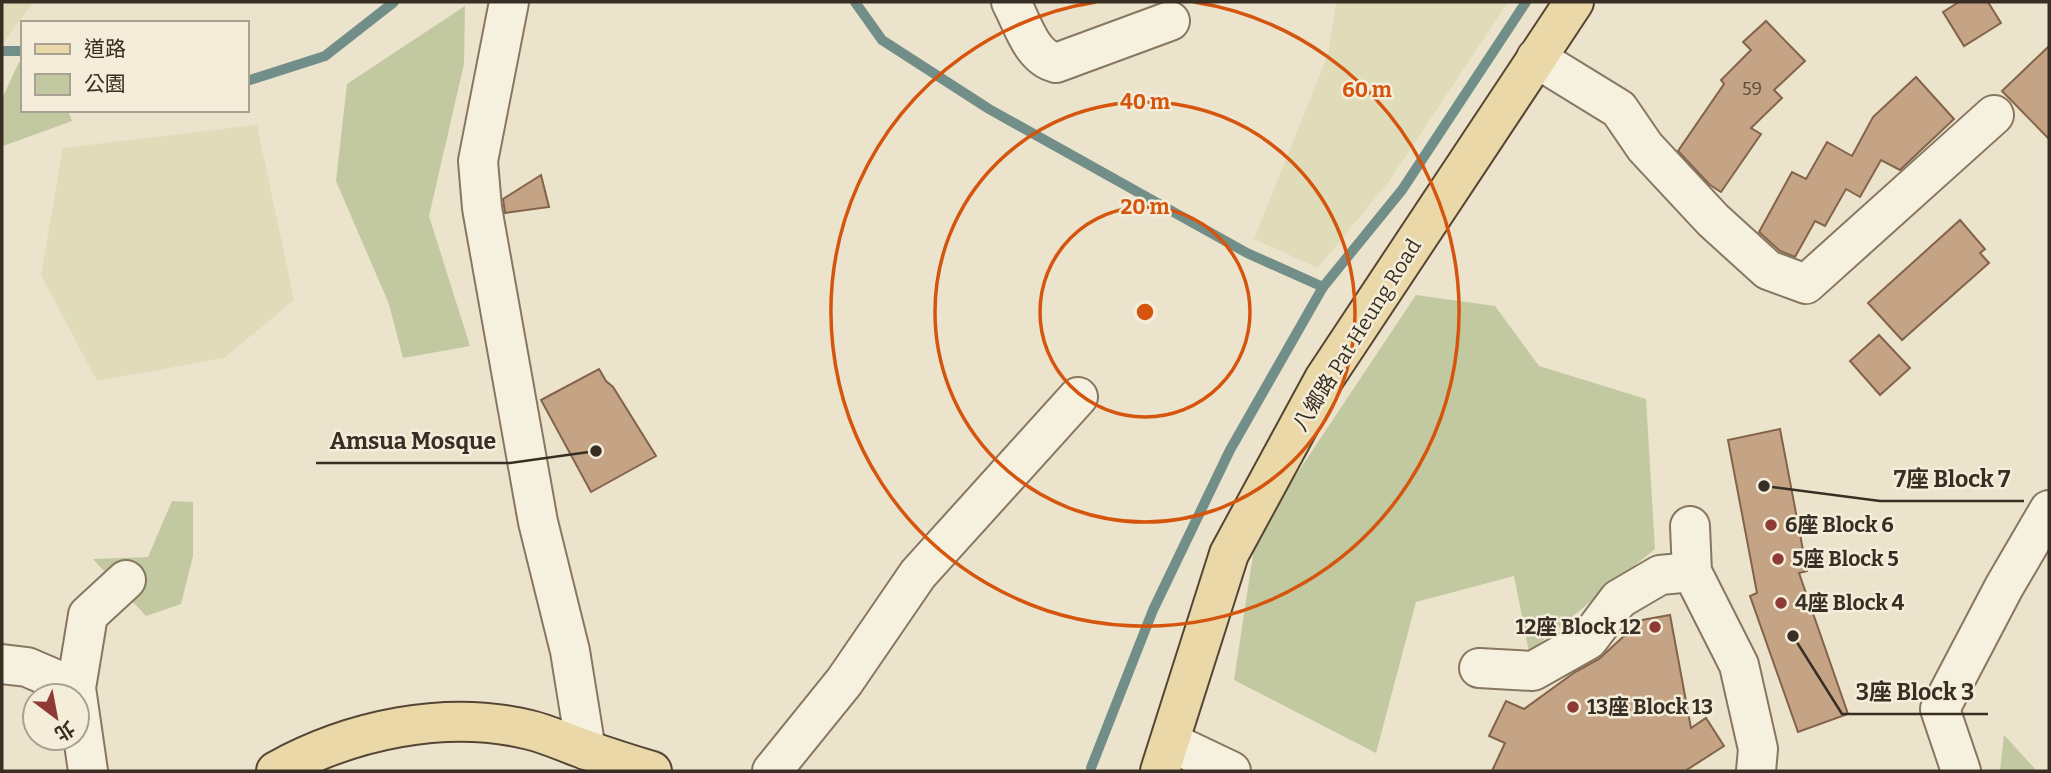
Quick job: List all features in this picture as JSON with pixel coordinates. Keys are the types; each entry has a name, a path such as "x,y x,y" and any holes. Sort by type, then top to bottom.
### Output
{"main road":[{"name":"八鄉路 Pat Heung Road","path":"1165,756 1229,554 1324,379 1573,2"},
{"path":"276,771 307,754 360,736 419,725 477,722 530,730 652,771"}],"street":[{"path":"509,2 478,161 481,197 538,522 570,652 586,750"},
{"path":"1011,2 1037,52 1046,61 1056,63 1170,21"},
{"path":"1536,58 1619,109 1645,147 1713,220 1768,270 1806,284 1994,115"},
{"path":"772,771 844,682 918,574 1078,397"},
{"path":"1961,771 1940,709 2004,587 2049,510"},
{"path":"1690,526 1692,572 1739,665 1758,749 1756,771"},
{"path":"1479,668 1533,671 1588,640 1619,599 1660,575 1692,572"},
{"path":"77,682 88,615 125,580"},
{"path":"2,664 27,667 62,682"},
{"path":"85,752 88,771"},
{"path":"1165,756 1231,771"}],"shaded area":[{"path":"2,2 34,2 2,44"},
{"path":"1336,2 1508,2 1389,181 1318,268 1254,239 1328,55"},
{"path":"257,125 294,300 224,358 97,381 41,275 63,148"}],"green space":[{"path":"465,6 464,64 429,216 470,346 403,358 389,304 336,181 347,84"},
{"path":"19,62 21,112 69,112 72,121 3,146 2,99"},
{"path":"1416,295 1495,306 1539,366 1646,399 1655,549 1529,652 1514,576 1416,602 1376,753 1234,680 1256,535"},
{"path":"172,501 193,502 193,556 181,604 146,616 93,559 148,557"},
{"path":"2004,735 2037,771 2000,771"}],"building":[{"path":"1959,2 1988,2 2001,23 1964,46 1943,12"},
{"path":"1766,21 1805,61 1774,90 1782,98 1751,128 1761,134 1721,192 1710,185 1678,151 1724,84 1721,80 1751,50 1743,42"},
{"path":"2049,46 2049,139 2002,91"},
{"path":"1916,77 1954,119 1900,170 1881,160 1860,197 1846,189 1825,226 1815,221 1795,257 1780,251 1759,232 1792,172 1806,179 1827,142 1852,156 1873,117"},
{"path":"541,175 549,207 505,213 503,199"},
{"path":"1960,220 1985,249 1980,253 1989,263 1902,340 1868,303"},
{"path":"1879,335 1910,368 1880,395 1850,361"},
{"path":"599,369 656,456 591,492 541,400"},
{"path":"1780,429 1807,571 1799,573 1848,714 1798,732 1750,596 1757,593 1728,440"},
{"path":"1670,615 1691,728 1706,718 1724,746 1685,771 1492,771 1505,743 1489,736 1506,701 1524,709 1575,672 1599,659 1624,636 1638,633 1636,621"}],"waterway":[{"path":"248,81 325,56 394,2"},
{"path":"855,2 882,40 989,109 1247,253 1323,287"},
{"path":"1091,768 1153,610 1230,450 1323,287 1402,190 1526,2"},
{"path":"2,51 21,51"}],"place":[{"name":"Amsua Mosque","path":"596,451"},
{"name":"7座 Block 7","path":"1764,486"},
{"name":"6座 Block 6","path":"1771,525"},
{"name":"5座 Block 5","path":"1778,559"},
{"name":"4座 Block 4","path":"1781,603"},
{"name":"12座 Block 12","path":"1655,627"},
{"name":"3座 Block 3","path":"1793,636"},
{"name":"13座 Block 13","path":"1573,707"}]}
